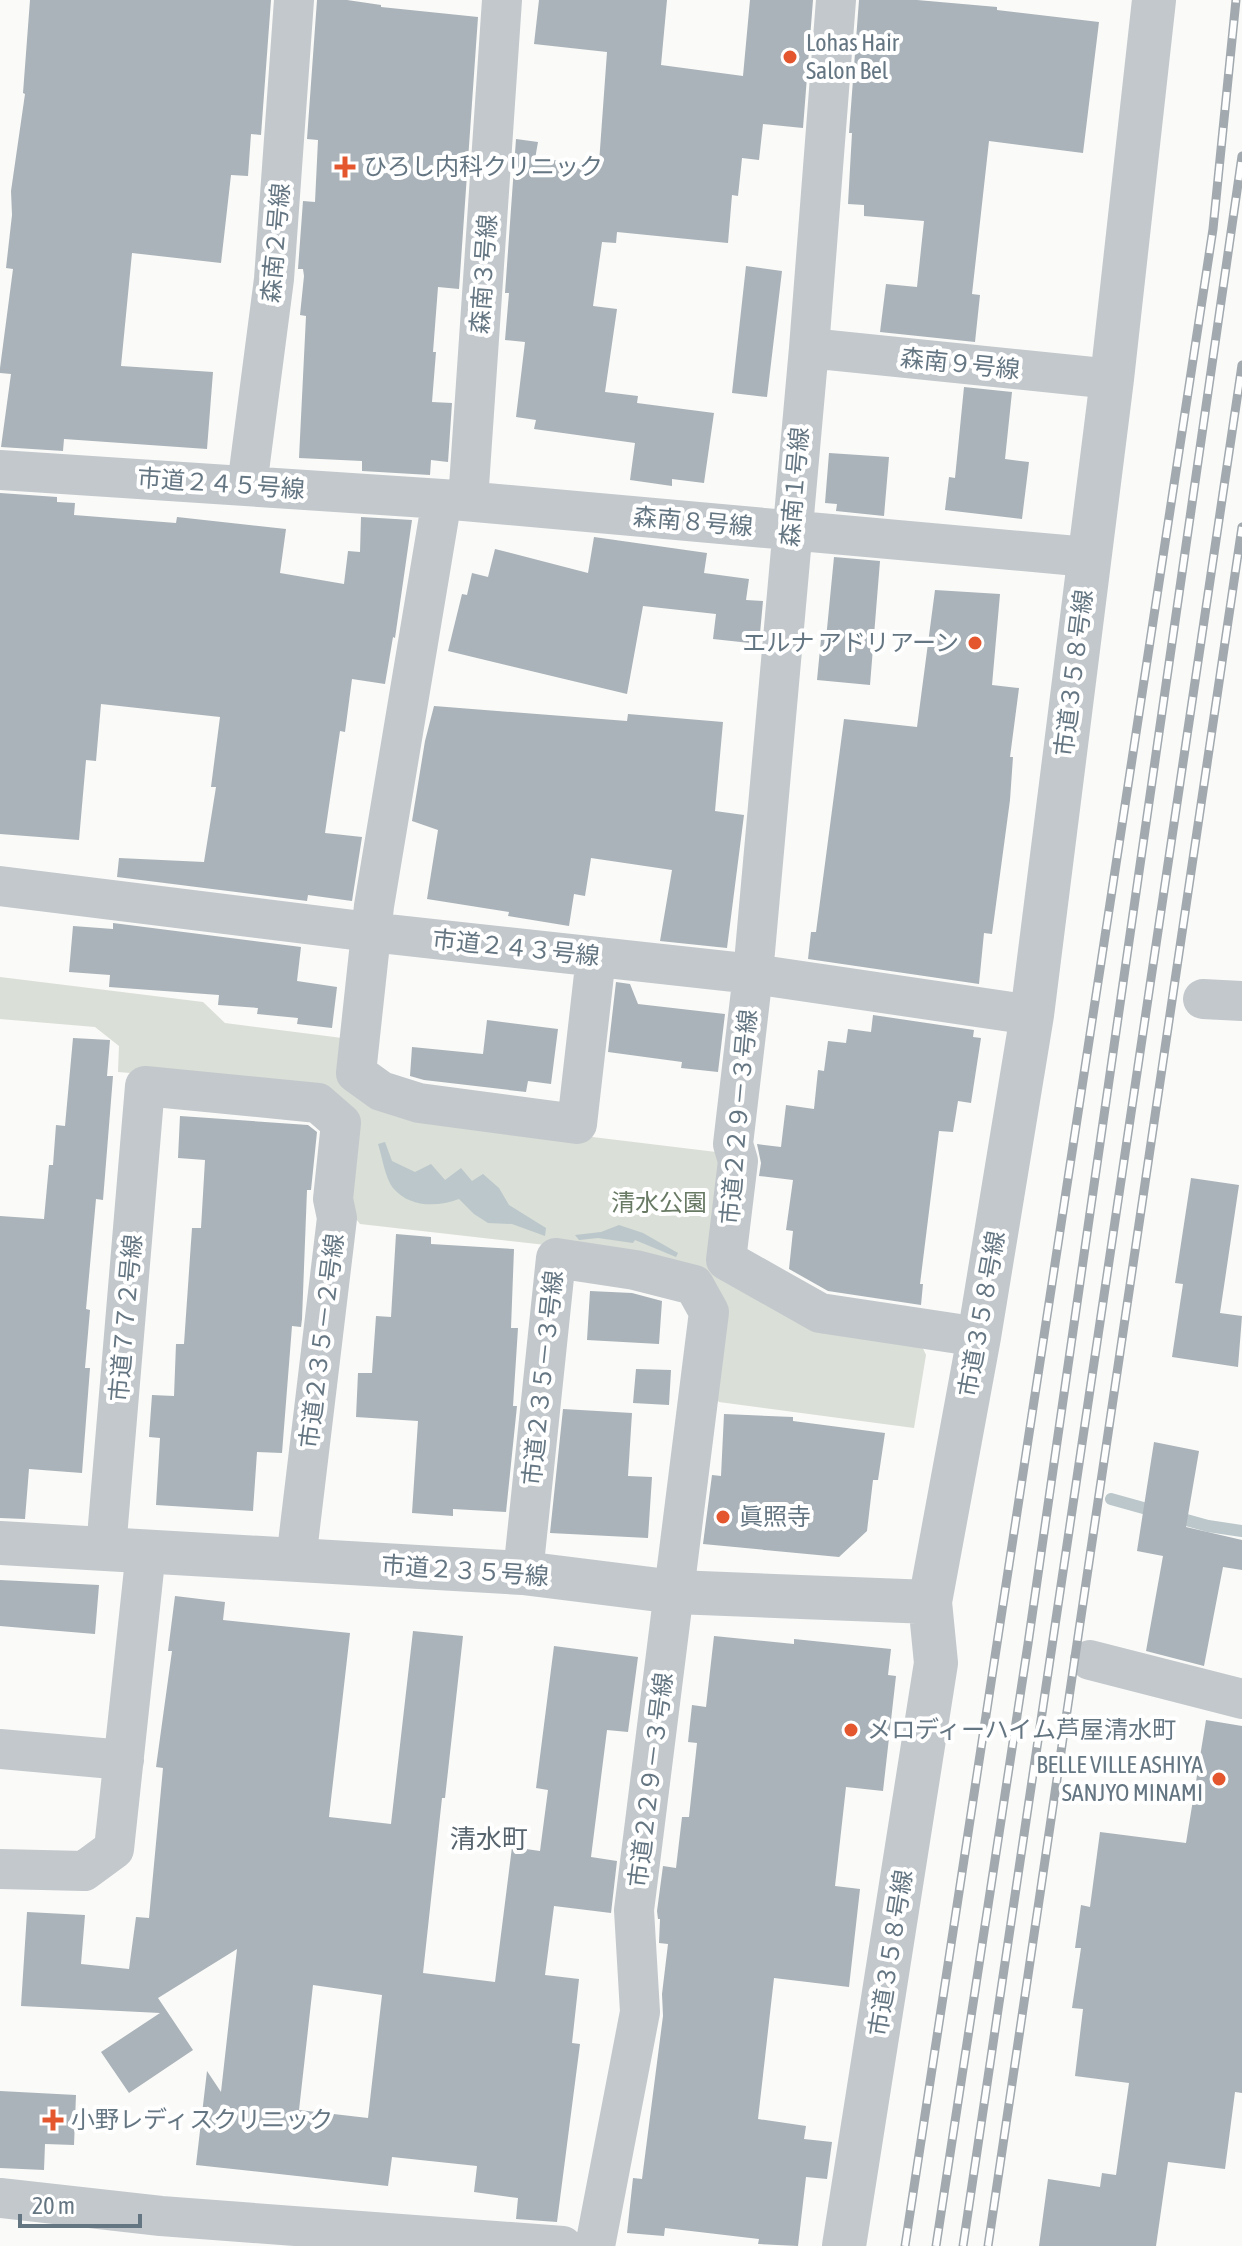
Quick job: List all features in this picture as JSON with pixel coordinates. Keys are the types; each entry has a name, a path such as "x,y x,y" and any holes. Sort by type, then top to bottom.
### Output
{"street":[{"name":"森南２号線","path":"247,486 274,279 294,0"},
{"name":"森南３号線","path":"370,932 455,500 502,0"},
{"name":"森南１号線","path":"753,974 809,348 836,0"},
{"name":"市道３５８号線","path":"844,2246 936,1663 930,1602 979,1337 1032,1015 1112,379 1154,0"},
{"name":"森南９号線","path":"809,348 1112,379"},
{"name":"市道２４５号線","path":"0,470 455,500"},
{"name":"森南８号線","path":"455,500 1088,557"},
{"name":"市道２４３号線","path":"0,886 370,932 753,974 1032,1015"},
{"path":"370,932 356,1073 381,1091 419,1103 577,1124 596,957"},
{"name":"市道２２９－３号線","path":"753,974 733,1144 738,1161 726,1260 820,1313 979,1337"},
{"path":"1203,999 1242,1001"},
{"name":"市道７７２号線","path":"0,1869 84,1871 114,1849 124,1760 126,1550 145,1086 318,1103 341,1123"},
{"name":"市道２３５－２号線","path":"296,1560 337,1218 333,1199 341,1123"},
{"name":"市道２３５－３号線","path":"523,1573 556,1258 635,1270 694,1285 709,1312"},
{"name":"市道２２９－３号線","path":"595,2246 640,2012 634,1910 709,1312"},
{"name":"市道２３５号線","path":"0,1543 523,1573 675,1592 930,1602"},
{"path":"1090,1660 1242,1699"},
{"path":"0,1749 124,1760"},
{"path":"0,2198 160,2231 563,2246"}],"green space":[{"name":"清水公園","path":"0,977 203,1002 225,1023 342,1038 337,1079 420,1116 716,1152 727,1163 714,1257 921,1344 926,1355 914,1428 719,1402 708,1389 720,1303 626,1254 360,1224 342,1201 352,1112 264,1084 118,1072 119,1046 95,1027 0,1019"}],"shaded area":[{"path":"385,1142 392,1161 415,1172 431,1164 445,1180 461,1168 472,1181 483,1174 499,1188 509,1205 546,1228 545,1236 512,1224 488,1223 459,1199 424,1204 400,1195 388,1179 378,1144"},
{"path":"619,1225 643,1233 678,1253 676,1257 635,1240 633,1243 598,1238 579,1240 575,1235 601,1232"}],"building":[{"path":"30,0 271,0 261,135 251,134 248,176 231,175 221,263 132,253 121,366 213,372 207,449 64,439 63,451 1,447 11,374 0,373 13,269 6,268 12,215 11,191 25,94"},
{"path":"317,0 347,0 381,7 478,17 459,289 438,287 433,352 436,352 432,402 452,403 448,462 431,460 430,475 362,471 362,461 299,458 306,316 300,315 304,276 303,269 298,269 303,201 315,202 318,140 307,139"},
{"path":"539,0 667,0 661,65 743,76 750,0 813,0 803,128 763,124 759,160 742,158 738,196 732,195 728,243 617,232 616,243 602,242 593,306 617,309 605,392 638,396 637,403 714,413 704,483 672,479 672,486 630,480 635,443 534,429 536,420 516,417 525,342 505,340 509,293 505,293 516,139 538,142 535,159 599,163 607,52 534,44"},
{"path":"859,0 917,0 997,7 997,10 1099,22 1083,153 989,141 972,294 980,295 975,342 880,332 886,284 917,287 924,221 864,216 864,205 848,204 852,133 849,133"},
{"path":"746,266 782,271 767,397 732,393"},
{"path":"964,387 1012,392 1005,459 1029,462 1022,519 945,510 949,477 955,478"},
{"path":"829,453 889,457 884,516 836,511 837,504 825,503"},
{"path":"0,493 57,497 57,502 75,503 74,515 176,523 177,517 286,529 280,573 344,584 348,551 360,552 361,517 412,520 385,684 352,679 345,732 340,731 325,833 362,837 352,901 308,895 307,901 117,877 119,858 204,862 216,787 211,787 220,717 101,704 96,761 86,760 79,840 0,834"},
{"path":"594,537 707,553 704,573 749,579 746,600 763,601 759,644 713,639 716,614 643,606 627,694 448,651 462,594 467,595 472,573 488,577 495,549 588,573"},
{"path":"834,557 880,561 870,685 817,680 821,639 826,639"},
{"path":"935,590 1000,594 992,685 1019,688 1010,757 1013,757 1010,800 992,934 984,933 979,984 808,959 811,932 816,932 844,719 917,727"},
{"path":"434,706 627,721 628,714 723,722 715,811 744,815 727,948 660,941 672,870 591,858 585,896 574,894 569,926 508,916 509,912 427,899 438,830 412,821"},
{"path":"113,923 301,947 297,981 337,987 332,1028 297,1024 298,1018 257,1014 258,1008 218,1005 219,995 109,987 110,975 69,972 73,926 113,929"},
{"path":"616,982 630,984 638,1004 725,1014 718,1072 681,1068 682,1062 608,1052"},
{"path":"873,1015 974,1030 973,1037 981,1038 971,1103 958,1101 953,1132 939,1131 920,1284 923,1284 921,1305 828,1291 789,1269 793,1231 786,1230 793,1180 759,1176 761,1163 757,1144 781,1147 786,1105 814,1109 818,1070 824,1071 828,1041 846,1043 848,1029 871,1032"},
{"path":"487,1020 558,1029 551,1084 528,1081 526,1092 410,1076 412,1047 483,1054"},
{"path":"73,1038 110,1040 107,1076 113,1076 103,1200 96,1199 86,1309 90,1310 85,1368 90,1368 82,1473 29,1469 25,1519 0,1518 0,1216 44,1219 56,1125 65,1126"},
{"path":"180,1116 308,1125 317,1132 311,1190 307,1190 302,1319 301,1327 292,1326 282,1453 257,1452 253,1511 156,1505 160,1438 149,1437 152,1395 174,1396 176,1344 184,1344 192,1228 201,1228 205,1160 178,1158"},
{"path":"1191,1178 1239,1185 1220,1313 1242,1316 1238,1367 1172,1357 1183,1284 1175,1283"},
{"path":"396,1234 431,1237 431,1244 514,1249 511,1328 518,1328 513,1406 517,1406 506,1512 453,1509 453,1516 412,1513 418,1421 356,1417 358,1373 372,1373 376,1316 391,1317"},
{"path":"590,1291 632,1293 662,1301 659,1344 587,1340"},
{"path":"636,1369 671,1370 669,1405 633,1403"},
{"path":"563,1409 632,1413 628,1476 652,1477 648,1538 550,1533"},
{"path":"724,1414 793,1417 793,1421 885,1433 878,1480 873,1480 867,1531 839,1557 703,1544 712,1475 721,1476"},
{"path":"1154,1442 1199,1451 1186,1527 1242,1540 1242,1570 1223,1567 1204,1666 1146,1651 1163,1556 1137,1551"},
{"path":"0,1580 99,1585 95,1634 0,1626"},
{"path":"175,1596 225,1602 223,1620 350,1633 329,1817 391,1824 413,1631 463,1636 423,1973 495,1982 512,1847 540,1851 548,1790 536,1788 554,1646 638,1657 628,1732 607,1730 591,1857 617,1861 611,1913 554,1906 545,1975 579,1979 572,2043 580,2044 557,2222 516,2219 518,2198 474,2192 477,2166 392,2157 388,2186 196,2165 207,2071 221,2092 237,1949 158,1998 193,2050 129,2093 101,2052 160,2013 21,2006 27,1912 85,1915 81,1964 129,1969 136,1917 149,1918 163,1768 156,1767 172,1651 168,1651","holes":["313,1985 382,1995 368,2118 299,2110"]},
{"path":"714,1636 794,1644 794,1639 891,1649 888,1675 896,1676 883,1791 846,1787 835,1886 860,1889 849,1987 774,1978 758,2119 806,2126 804,2139 832,2142 827,2179 806,2177 798,2246 758,2244 759,2239 665,2228 664,2236 627,2233 633,2178 642,2179 663,2016 662,1994 668,1944 659,1943 660,1919 657,1911 663,1866 676,1868 682,1817 689,1817 697,1743 688,1742 692,1705 706,1707"},
{"path":"1206,1720 1242,1726 1242,2093 1235,2092 1225,2169 1168,2162 1156,2246 1039,2246 1048,2179 1100,2187 1102,2173 1116,2175 1129,2083 1075,2076 1083,2009 1072,2008 1081,1948 1075,1948 1081,1905 1090,1907 1100,1832 1186,1843"},
{"path":"0,2091 76,2095 74,2145 45,2144 44,2170 0,2168"}],"waterway":[{"path":"1111,1499 1208,1526 1242,1531"}],"railway":[{"path":"905,2246 1213,229 1236,0"},
{"path":"936,2246 1028,1644 1242,156"},
{"path":"963,2246 1242,365"},
{"path":"988,2246 1242,527"}],"place":[{"name":"Lohas Hair Salon Bel","path":"790,57"},
{"name":"ひろし内科クリニック","path":"345,167"},
{"name":"エルナ アドリアーン","path":"975,643"},
{"name":"眞照寺","path":"723,1517"},
{"name":"メロディーハイム芦屋清水町","path":"851,1730"},
{"name":"BELLE VILLE ASHIYA SANJYO MINAMI","path":"1219,1779"},
{"name":"小野レディスクリニック","path":"53,2120"}],"district":[{"name":"清水町","path":"489,1839"}]}
